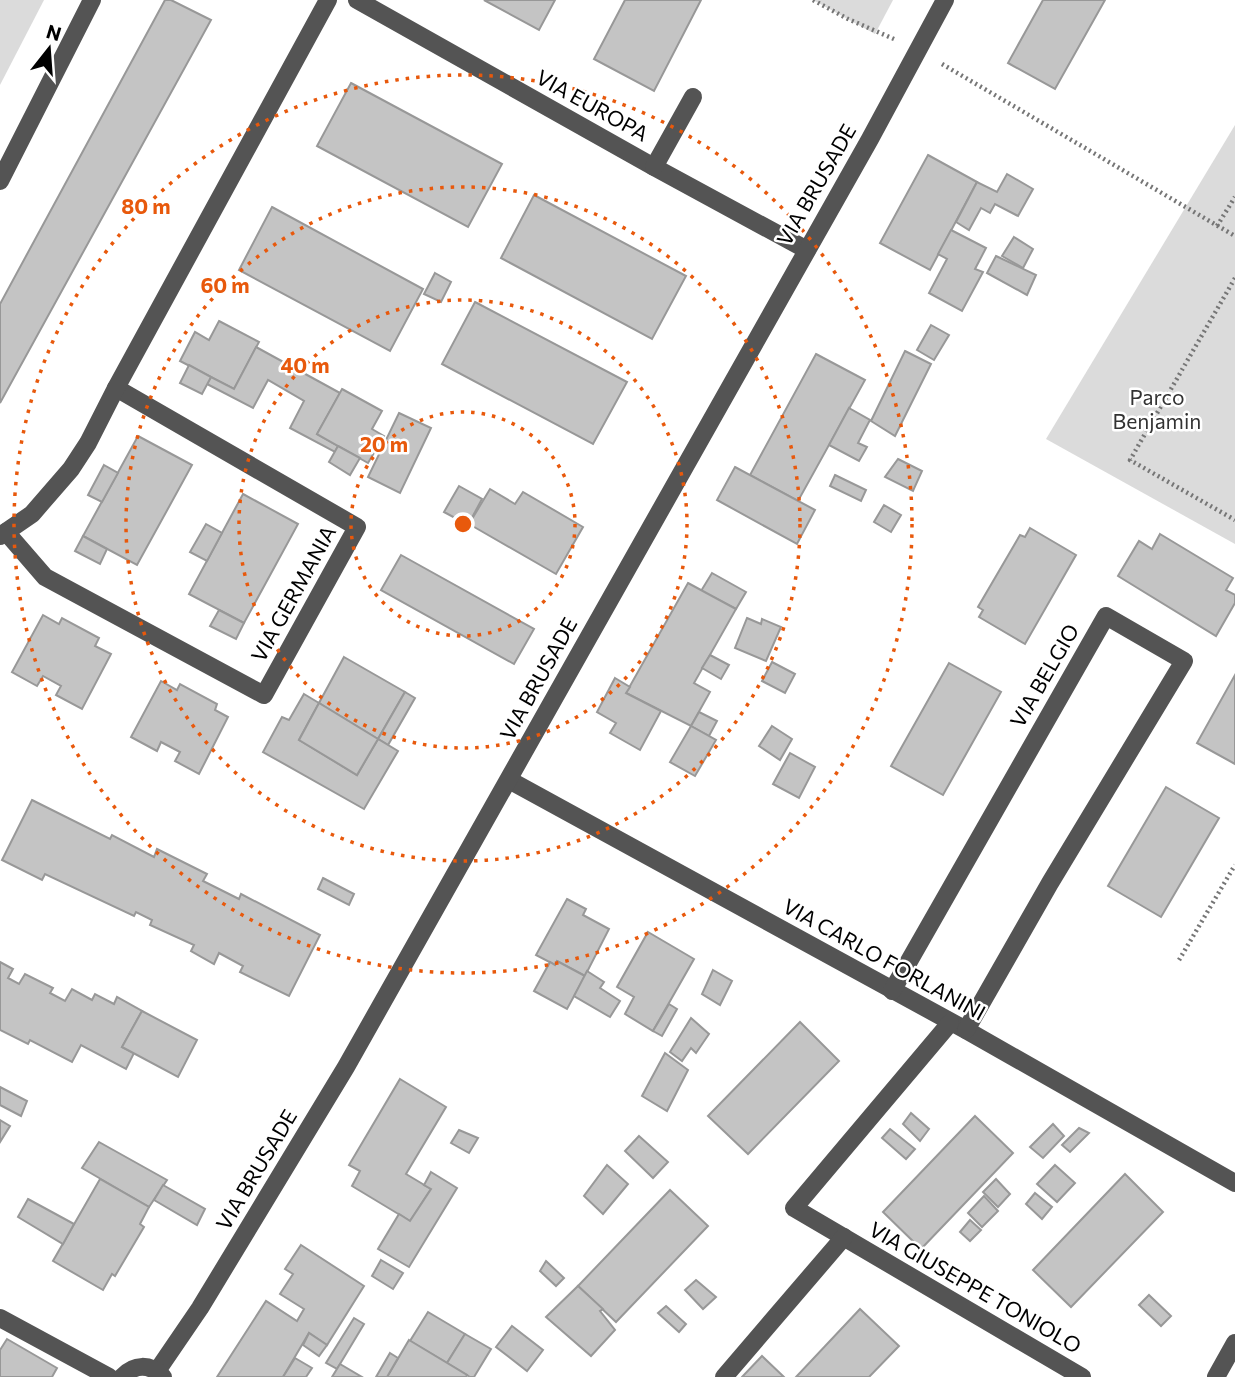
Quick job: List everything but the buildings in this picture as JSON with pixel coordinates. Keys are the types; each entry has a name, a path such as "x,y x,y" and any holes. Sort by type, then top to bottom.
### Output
{"street":[{"path":"0,181 93,0"},
{"name":"VIA GERMANIA","path":"116,388 357,527 264,695 45,577 3,534 32,514 71,469 88,443 116,388 328,0"},
{"name":"VIA EUROPA","path":"358,0 807,250"},
{"name":"VIA BRUSADE","path":"160,1374 346,1067 870,139 945,0"},
{"path":"654,167 693,97"},
{"name":"VIA BELGIO","path":"892,991 1106,616 1184,661 1050,883 958,1026"},
{"name":"VIA CARLO FORLANINI","path":"509,780 958,1026 1235,1182"},
{"name":"VIA GIUSEPPE TONIOLO","path":"958,1026 794,1208 1082,1377"},
{"name":"VIA GIUSEPPE TONIOLO","path":"724,1377 844,1237"},
{"path":"0,1318 109,1377"},
{"path":"1216,1377 1235,1343"},
{"path":"122,1377 136,1367 144,1366 160,1374"}],"path":[{"path":"813,0 848,19 917,49 1235,236"},
{"path":"1217,226 1235,197"},
{"path":"1235,278 1130,460 1235,520"},
{"path":"1179,960 1235,865"}],"green space":[{"path":"0,0 44,0 0,85"},
{"path":"813,0 893,0 875,34"},
{"name":"Parco Benjamin","path":"1235,125 1235,544 1046,439"}]}
